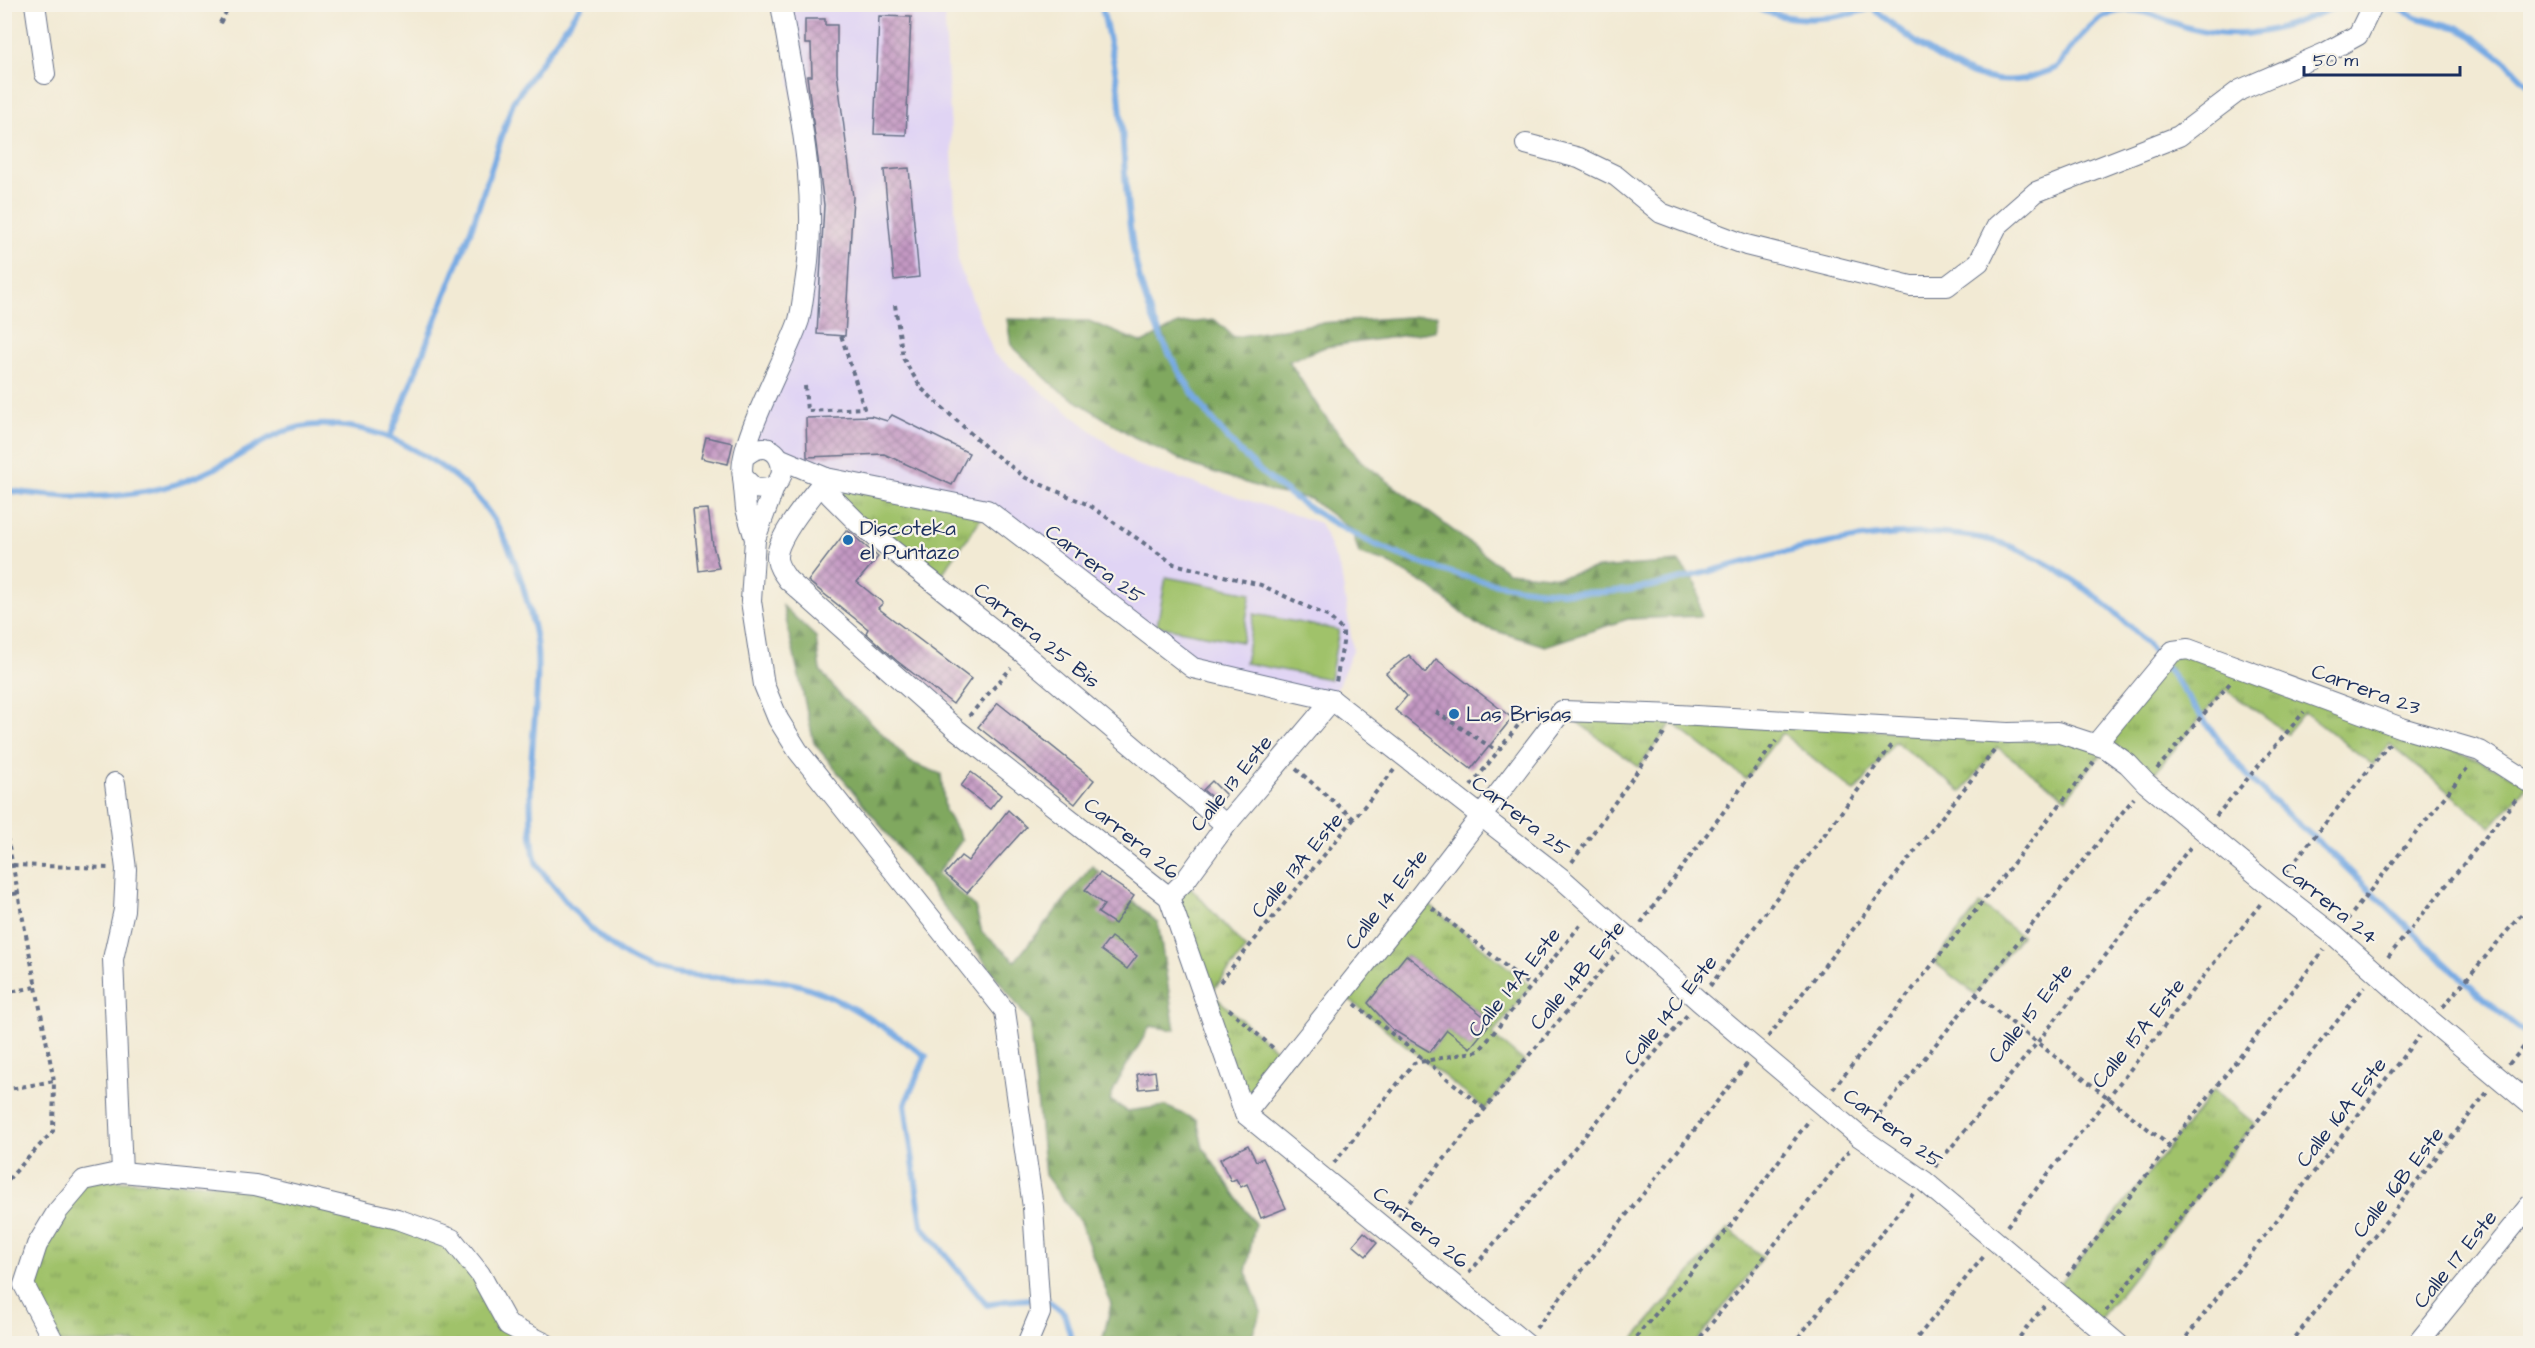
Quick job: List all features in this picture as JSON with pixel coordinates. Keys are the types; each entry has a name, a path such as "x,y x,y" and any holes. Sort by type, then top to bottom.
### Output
{"street":[{"path":"35,4 45,74"},
{"path":"755,539 746,508 741,469 748,439 799,319 810,257 811,183 781,4"},
{"path":"1526,144 1579,158 1617,176 1661,213 1746,245 1911,286 1947,286 1980,261 1997,226 2036,192 2179,136 2240,90 2325,53 2358,35 2370,11"},
{"path":"759,417 783,466 755,539 750,601 764,685 778,719 798,751 1005,1011 1033,1207 1040,1313 1027,1344"},
{"path":"744,457 752,450 762,447 772,450 780,458"},
{"name":"Carrera 25","path":"780,458 822,476 987,510 1193,668 1332,700 1561,878 1699,1001 1860,1137 1924,1181 2118,1344"},
{"name":"Carrera 25","path":"777,482 822,476"},
{"name":"Carrera 25 Bis","path":"822,476 830,495 858,523 1023,653 1226,825"},
{"name":"Carrera 26","path":"822,476 783,540 777,556 778,566 788,580 957,730 1169,897 1245,1114 1526,1344"},
{"path":"743,477 754,488 768,488 777,482"},
{"name":"Carrera 23","path":"2101,746 2173,651 2188,649 2402,728 2480,751 2530,783"},
{"name":"Calle 13 Este","path":"1169,897 1185,881 1226,825 1282,757 1332,700"},
{"name":"Carrera 24","path":"1562,711 2008,733 2057,732 2101,746 2128,764 2146,783 2203,832 2335,936 2530,1104"},
{"name":"Calle 14 Este","path":"1245,1114 1419,897 1562,711"},
{"path":"115,783 126,869 124,910 113,959 122,1172"},
{"path":"55,1344 24,1285 37,1245 57,1212 84,1180 122,1172 255,1185 397,1219 452,1239 480,1275 508,1325 546,1344"},
{"name":"Calle 17 Este","path":"2417,1344 2530,1205"}],"path":[{"path":"220,23 230,4"},
{"path":"895,305 903,358 921,388 989,450 1026,478 1089,506 1174,564 1261,585 1329,617 1343,631 1343,643 1332,700"},
{"path":"805,386 807,411 864,408 841,335"},
{"path":"957,730 1023,653"},
{"path":"2170,1146 1975,994 2225,689"},
{"path":"1436,712 1497,751"},
{"name":"Calle 15 Este","path":"1793,1344 2203,832 2304,712"},
{"path":"1469,789 1522,720"},
{"path":"1561,878 1665,732"},
{"name":"Calle 14B Este","path":"1387,1230 1485,1109 1629,939 1782,732"},
{"name":"Calle 14C Este","path":"1457,1287 1699,1001 1895,741"},
{"name":"Calle 15A Este","path":"1912,1344 1996,1241 2106,1097 2272,888 2390,743"},
{"path":"1934,962 2101,746"},
{"path":"1962,792 1997,747"},
{"path":"2448,792 2480,751"},
{"name":"Calle 13A Este","path":"1218,984 1406,756"},
{"path":"1282,757 1354,819"},
{"path":"2491,827 2530,783"},
{"path":"4,840 8,841 13,865 54,1081 52,1131 4,1184"},
{"path":"13,865 126,869"},
{"path":"4,896 18,893"},
{"path":"1419,897 1531,986"},
{"name":"Calle 16A Este","path":"2181,1344 2431,1021 2530,904"},
{"name":"Calle 14A Este","path":"1322,1178 1414,1063 1427,1063 1479,1051 1594,908"},
{"path":"4,993 36,987"},
{"path":"1342,994 1485,1109"},
{"path":"1228,1008 1288,1060"},
{"name":"Calle 16B Este","path":"2290,1344 2530,1040"},
{"path":"4,1090 54,1081"},
{"path":"2014,1344 2214,1090"},
{"path":"2096,1325 2255,1124"},
{"path":"1630,1344 1728,1229"},
{"path":"1695,1344 1763,1257"}],"shaded area":[{"path":"781,5 944,5 958,263 994,354 1134,464 1320,523 1341,572 1353,650 1332,700 1193,668 987,510 826,478 748,439 759,417 810,257"}],"green space":[{"path":"1437,315 1435,331 1325,347 1289,361 1320,410 1361,461 1508,572 1559,577 1598,568 1679,562 1697,585 1701,616 1628,619 1545,646 1477,625 1430,587 1386,562 1359,554 1352,530 1310,499 1273,492 1192,465 1134,437 1057,389 1011,345 1007,319 1089,321 1142,343 1178,324 1215,320 1234,337 1320,323"},
{"path":"826,478 987,510 935,584 858,523"},
{"path":"1166,577 1251,593 1242,642 1157,626"},
{"path":"783,606 816,637 820,670 842,698 866,717 910,762 941,774 945,810 962,840 937,874 975,907 982,932 1015,961 1092,866 1158,923 1175,1030 1150,1026 1123,1071 1110,1100 1127,1111 1165,1106 1197,1120 1203,1148 1255,1224 1246,1272 1261,1312 1249,1343 1102,1343 1111,1304 1080,1222 1045,1175 1029,1021 919,873 814,743"},
{"path":"1254,614 1339,630 1330,679 1245,663"},
{"path":"2173,651 2402,728 2530,783 2491,827 2390,744 2373,765 2304,712 2287,733 2225,689 2146,783 2106,748 2066,798 1997,747 1962,792 1895,742 1855,792 1782,733 1746,779 1672,723 1639,767 1562,711 2096,744"},
{"path":"1185,881 1246,949 1211,993 1288,1061 1245,1114 1172,910"},
{"path":"1419,897 1531,986 1492,1035 1524,1061 1485,1109 1342,994","holes":["1406,955 1491,1022 1470,1048 1447,1030 1430,1052 1393,1030 1368,1003"]},
{"path":"1980,904 2021,936 1975,994 1934,962"},
{"path":"2214,1090 2255,1124 2095,1325 2056,1290"},
{"path":"84,1180 255,1185 452,1239 508,1325 546,1343 55,1343 24,1285"},
{"path":"1728,1229 1763,1257 1695,1343 1630,1343"}],"building":[{"path":"879,16 911,17 906,135 874,134"},
{"path":"805,19 825,19 825,25 837,25 837,73 853,197 845,336 817,334 824,205 807,76 812,76 811,44 805,44"},
{"path":"909,168 919,277 894,280 884,170"},
{"path":"892,415 969,453 952,485 884,454 807,457 806,418 871,416 887,421"},
{"path":"706,437 733,443 728,464 701,458"},
{"path":"708,509 713,546 719,568 699,571 693,510"},
{"path":"847,530 878,557 857,582 883,603 878,608 971,679 953,704 897,661 866,633 868,629 808,581"},
{"name":"Las Brisas","path":"1409,655 1425,673 1436,659 1512,718 1471,769 1395,710 1407,696 1386,673"},
{"path":"998,703 1094,780 1075,804 978,727"},
{"path":"971,772 1001,795 990,809 961,786"},
{"path":"1212,781 1226,795 1219,803 1203,790"},
{"path":"1008,810 1026,827 967,893 945,874 961,856 968,861"},
{"path":"1100,873 1134,896 1115,924 1098,913 1104,905 1085,890"},
{"path":"1111,937 1137,956 1127,969 1101,950"},
{"path":"1406,955 1491,1022 1470,1048 1447,1030 1430,1052 1393,1030 1368,1003"},
{"path":"1155,1071 1157,1087 1139,1089 1137,1074"},
{"path":"1248,1145 1256,1161 1263,1158 1286,1208 1261,1218 1247,1184 1241,1187 1236,1179 1231,1181 1220,1159"},
{"path":"1364,1232 1377,1243 1366,1256 1353,1245"}],"waterway":[{"path":"390,437 472,227 513,102 582,4"},
{"path":"1101,4 1119,94 1129,220 1137,270 1153,319 1190,390 1222,432 1259,470 1301,503 1349,531 1400,555 1455,574 1511,586 1567,592 1622,591 1674,581 1797,550 1889,535 1933,533 1974,537 2012,547 2075,581 2114,611 2163,663 2225,749 2258,787 2337,859 2455,973 2530,1037"},
{"path":"1755,4 1782,16 1799,18 1834,17 1880,4"},
{"path":"1872,8 1909,37 1950,64 1972,74 1994,80 2017,80 2057,67 2080,37 2094,24 2101,18 2118,11 2143,12 2211,33 2250,34 2286,26 2343,4"},
{"path":"2389,4 2418,18 2459,28 2504,60 2530,87"},
{"path":"4,490 72,497 140,493 185,481 212,470 273,437 292,429 315,425 341,426 384,436 416,451 454,476 484,505 506,540 522,583 533,624 538,664 531,770 531,819 535,857 541,871 583,921 627,957 662,971 682,975 773,980 803,986 851,1007 926,1056 905,1104 922,1226 987,1305 1044,1298 1064,1313 1071,1337 1078,1344"}],"place":[{"name":"Discoteka el Puntazo","path":"848,540"},
{"name":"Las Brisas","path":"1454,714"}]}
